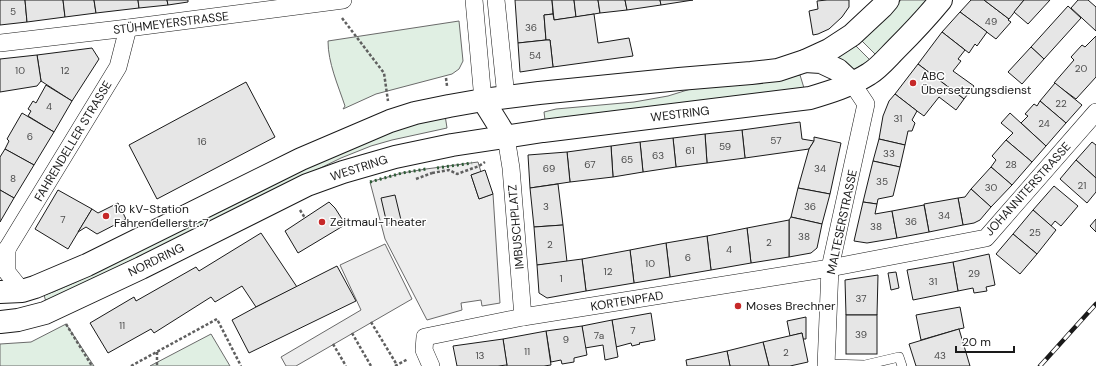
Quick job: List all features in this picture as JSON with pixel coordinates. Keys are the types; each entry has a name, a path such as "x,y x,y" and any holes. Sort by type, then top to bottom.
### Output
{"main road":[{"path":"0,292 35,287 87,265 300,159 390,121 442,107 483,100 679,78 778,70 805,61 829,50 852,35 888,0"},
{"name":"WESTRING","path":"308,185 343,172 395,157 452,145 551,130 810,98 834,91 870,74 920,25 941,0"},
{"path":"805,61 821,62 826,64 838,70 852,83"},
{"path":"506,97 506,137"},
{"path":"483,100 506,137"},
{"name":"NORDRING","path":"0,322 18,320 45,313 141,268 308,185"}],"street":[{"name":"STÜHMEYERSTRASSE","path":"0,43 128,28 253,6 343,0"},
{"path":"474,0 483,100"},
{"path":"496,0 506,97"},
{"name":"FAHRENDELLER STRASSE","path":"22,290 7,272 3,253 118,67 128,28"},
{"name":"MALTESERSTRASSE","path":"826,365 830,268 866,104 852,83"},
{"name":"JOHANNITERSTRASSE","path":"830,268 986,238 1096,112"},
{"name":"IMBUSCHPLATZ","path":"506,137 511,168 523,318"},
{"name":"KORTENPFAD","path":"431,366 424,350 425,337 523,318 830,268"}],"lane":[{"path":"826,365 865,365 899,356 902,366"}],"path":[{"path":"356,37 384,73 386,90"},
{"path":"432,173 449,170 458,174 479,166 485,162"},
{"path":"299,208 306,218"},
{"path":"131,366 217,319 241,366"},
{"path":"371,322 397,365"},
{"path":"66,324 92,366"},
{"path":"352,333 371,366"},
{"path":"333,344 346,366"},
{"path":"157,352 157,366"}],"green space":[{"path":"901,0 930,0 876,55 861,40"},
{"path":"459,21 463,61 459,69 452,74 376,94 343,109 345,106 332,66 328,49 328,41"},
{"path":"855,45 870,60 852,71 835,59"},
{"path":"800,75 804,88 545,120 544,112 556,109 634,102 668,96 697,87 754,83"},
{"path":"445,115 447,128 392,140 371,146 341,158 46,302 44,295 76,282 306,167 391,131"},
{"path":"66,324 94,366 0,366 0,344 31,342"},
{"path":"211,334 230,366 150,366"}],"shaded area":[{"path":"478,162 481,172 471,175 479,199 493,194 500,303 482,306 481,300 461,303 462,310 427,320 385,239 370,182 402,173"},
{"path":"385,244 412,299 296,366 286,366 281,357 361,310 340,265"}],"building":[{"path":"0,0 25,0 27,22 0,25"},
{"path":"25,0 63,0 65,17 27,22"},
{"path":"63,0 94,0 96,13 65,17"},
{"path":"94,0 138,0 139,8 96,13"},
{"path":"138,0 167,0 168,5 139,8"},
{"path":"167,0 188,0 188,2 168,5"},
{"path":"515,0 552,0 553,14 544,15 546,40 518,43"},
{"path":"552,0 574,0 576,17 554,20"},
{"path":"574,0 598,0 600,13 576,17"},
{"path":"598,0 625,0 627,10 600,13"},
{"path":"625,0 660,0 661,5 627,10"},
{"path":"660,0 693,0 661,5"},
{"path":"849,0 849,7 842,17 829,29 813,35 809,11 818,9 817,1"},
{"path":"971,0 984,0 1011,22 996,39 960,12"},
{"path":"984,0 1024,0 1009,19"},
{"path":"1024,0 1050,0 1028,24 1014,12"},
{"path":"1078,0 1088,0 1096,7 1096,31 1071,8"},
{"path":"1068,6 1081,18 1044,59 1031,47"},
{"path":"960,12 987,32 977,46 975,44 969,53 942,32"},
{"path":"553,14 554,20 594,14 598,43 629,38 633,56 553,67 550,40 546,40 544,15"},
{"path":"942,32 965,50 958,59 961,61 953,71 974,86 964,99 918,64"},
{"path":"1096,36 1096,77 1076,99 1054,83 1074,60 1071,57 1082,45 1085,47"},
{"path":"550,40 553,67 520,72 518,43"},
{"path":"1031,47 1044,59 1022,84 1008,72"},
{"path":"92,48 99,59 72,101 41,81 37,55"},
{"path":"37,55 41,81 37,86 0,92 0,59"},
{"path":"918,64 964,99 956,110 939,97 924,116 895,94"},
{"path":"246,82 275,137 157,199 129,145"},
{"path":"1055,83 1082,105 1066,123 1040,101"},
{"path":"46,85 72,101 54,132 28,116 31,111 28,109 33,101 36,103"},
{"path":"895,94 917,111 912,120 915,123 912,131 908,131 905,145 879,139 883,116 889,101"},
{"path":"1040,101 1066,123 1046,146 1021,123 1028,116 1025,114 1034,104 1037,106"},
{"path":"22,113 54,132 34,165 5,149 9,141 7,139"},
{"path":"1010,113 1046,146 1032,162 1006,140 1013,133 1001,123"},
{"path":"800,122 802,139 814,141 809,149 745,158 742,130"},
{"path":"742,130 745,158 707,163 705,134"},
{"path":"705,134 707,163 676,167 673,138"},
{"path":"814,137 841,143 830,194 798,188"},
{"path":"673,138 676,167 643,172 640,142"},
{"path":"879,139 905,145 900,167 873,161"},
{"path":"1006,140 1032,162 1012,185 991,167 996,160 992,156"},
{"path":"640,142 643,172 613,177 611,146"},
{"path":"1092,142 1096,145 1096,178 1076,160"},
{"path":"611,146 613,177 570,182 567,152"},
{"path":"5,149 34,165 14,198 0,190 0,157"},
{"path":"567,152 570,182 530,188 528,155"},
{"path":"1076,160 1096,178 1096,192 1087,203 1060,179"},
{"path":"873,161 900,167 893,196 878,199 877,204 863,202"},
{"path":"991,167 1012,185 991,207 971,189"},
{"path":"485,170 493,194 479,199 471,175"},
{"path":"558,184 563,225 534,227 530,188"},
{"path":"1054,186 1078,206 1061,226 1055,221 1051,226 1033,210"},
{"path":"798,188 830,194 822,224 791,217"},
{"path":"971,189 991,207 980,220 963,225 958,198 965,197"},
{"path":"0,190 14,198 0,222"},
{"path":"58,190 92,209 68,249 35,229"},
{"path":"395,195 401,220 387,224 381,198"},
{"path":"958,198 963,225 929,232 924,204"},
{"path":"329,202 342,219 343,226 298,253 285,231"},
{"path":"863,202 877,204 875,214 892,211 897,238 867,243 854,241"},
{"name":"10 kV-Station Fahrendellerstr. 7","path":"118,203 126,219 97,234 86,227 78,232 92,209 98,213"},
{"path":"924,205 929,232 897,238 892,211"},
{"path":"1033,210 1056,230 1037,254 1013,234"},
{"path":"791,217 822,224 817,248 811,253 789,257 789,220"},
{"path":"1096,219 1096,232 1090,226"},
{"path":"789,220 789,257 751,263 747,228"},
{"path":"563,225 567,262 537,265 534,227"},
{"path":"747,228 751,263 711,270 707,236"},
{"path":"261,233 297,287 256,307 242,286 215,302 211,297 154,333 151,329 108,353 90,323 134,297 136,301 196,267 199,271"},
{"path":"1013,234 1037,254 1020,274 996,254"},
{"path":"707,236 711,270 670,277 666,243"},
{"path":"666,243 670,277 634,283 630,250"},
{"path":"630,250 634,283 586,291 582,259"},
{"path":"989,254 995,285 986,287 987,291 974,293 973,288 958,291 953,262"},
{"path":"582,259 586,291 547,298 539,293 537,265"},
{"path":"953,262 958,291 913,300 907,270"},
{"path":"337,266 356,301 249,353 232,320"},
{"path":"896,272 899,288 891,290 888,273"},
{"path":"878,275 877,315 846,315 845,280"},
{"path":"960,307 964,328 921,340 916,315"},
{"path":"651,313 655,340 632,346 631,343 616,347 612,320"},
{"path":"846,315 877,315 877,354 846,354"},
{"path":"806,317 806,339 803,339 802,333 790,336 787,321"},
{"path":"612,320 618,357 605,360 603,345 585,348 582,326"},
{"path":"582,326 587,355 574,358 574,362 562,364 561,360 551,362 546,331"},
{"path":"959,329 970,366 916,366 909,344"},
{"path":"546,331 551,365 507,366 503,339"},
{"path":"802,333 808,362 790,366 769,366 763,342"},
{"path":"503,339 507,365 457,366 453,346"},
{"path":"763,342 769,366 730,366 727,351"},
{"path":"727,351 730,366 687,366 686,360"}],"railway":[{"path":"1040,366 1096,304"}],"hedge":[{"path":"437,168 472,163"},
{"path":"370,182 402,173 426,169"}],"place":[{"name":"ABC Übersetzungsdienst","path":"913,83"},
{"name":"10 kV-Station Fahrendellerstr. 7","path":"106,216"},
{"name":"Zeitmaul-Theater","path":"322,222"},
{"name":"Moses Brechner","path":"738,306"}]}
